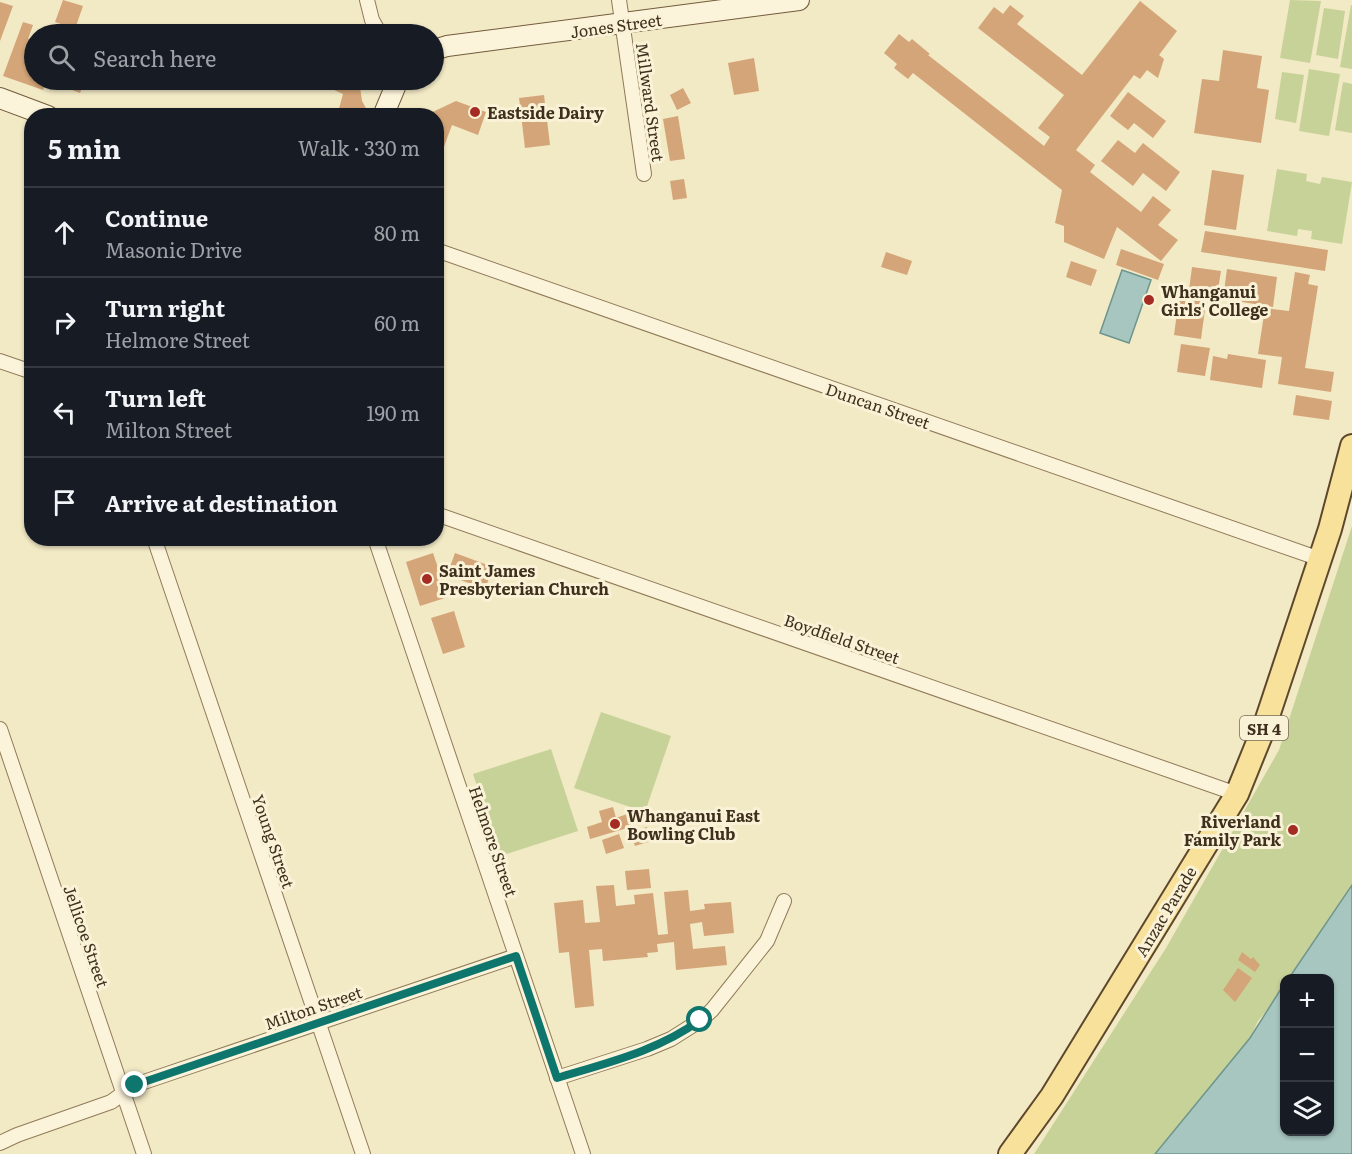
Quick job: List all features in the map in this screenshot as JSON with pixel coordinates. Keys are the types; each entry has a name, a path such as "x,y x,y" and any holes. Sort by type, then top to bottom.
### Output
{"main road":[{"name":"Jones Street","path":"444,47 799,0"},
{"path":"386,108 394,90"},
{"path":"0,98 27,108"},
{"name":"Anzac Parade","path":"1010,1154 1052,1096 1237,794 1264,725 1320,559 1352,446"}],"street":[{"path":"367,0 374,24"},
{"name":"Millward Street","path":"619,0 644,174"},
{"name":"Duncan Street","path":"444,253 1320,559"},
{"path":"0,361 24,369"},
{"name":"Boydfield Street","path":"444,517 1237,794"},
{"name":"Young Street","path":"157,546 363,1154"},
{"name":"Helmore Street","path":"378,546 583,1154"},
{"name":"Jellicoe Street","path":"0,729 144,1154"},
{"path":"557,1078 647,1049 671,1039 700,1020 712,1010 767,941 784,901"},
{"name":"Milton Street","path":"0,1143 111,1102 135,1085 516,956"}],"green space":[{"path":"1290,0 1321,1 1310,63 1280,58"},
{"path":"1352,5 1352,69 1340,67"},
{"path":"1324,8 1345,11 1338,59 1316,55"},
{"path":"1309,69 1340,74 1329,136 1299,131"},
{"path":"1282,72 1304,75 1296,123 1275,119"},
{"path":"1343,82 1352,84 1352,133 1335,130"},
{"path":"1277,169 1307,174 1306,181 1320,184 1322,177 1352,182 1342,244 1311,239 1312,231 1298,229 1297,236 1267,231"},
{"name":"Riverland Family Park","path":"1352,526 1352,909 1297,974 1280,974 1280,995 1258,1021 1250,1038 1166,1154 1034,1154 1166,948 1279,750"},
{"path":"601,712 671,736 645,812 574,788"},
{"path":"551,749 578,831 500,856 473,774"}],"water":[{"path":"1122,270 1151,280 1129,343 1100,333"},
{"path":"1352,885 1352,1154 1155,1154 1250,1038 1280,990 1280,1136 1334,1136 1334,974 1292,974"}],"building":[{"path":"63,0 83,6 77,24 55,22"},
{"path":"1140,1 1177,31 1159,55 1164,59 1158,78 1147,70 1140,79 1134,75 1076,150 1095,165 1090,172 1141,212 1153,196 1171,210 1158,225 1178,240 1161,261 1117,227 1104,259 1064,242 1064,226 1055,223 1062,190 913,73 908,79 894,68 897,64 884,53 899,34 909,42 912,39 930,54 928,55 1044,146 1050,137 1038,128 1064,95 978,28 994,7 1003,14 1010,5 1024,16 1017,24 1082,75"},
{"path":"0,2 13,6 0,41"},
{"path":"23,22 30,24 24,24 24,83 3,76"},
{"path":"1223,50 1262,56 1257,88 1269,90 1261,143 1194,133 1202,79 1219,81"},
{"path":"754,58 759,91 734,95 728,63"},
{"path":"683,88 691,103 677,110 670,95"},
{"path":"334,90 360,90 366,108 339,108 343,94"},
{"path":"1128,92 1166,121 1153,138 1134,123 1128,130 1110,116"},
{"path":"544,95 550,145 525,148 519,98"},
{"path":"456,101 486,112 478,135 452,125 444,146 444,108 441,108"},
{"path":"678,116 685,159 670,161 663,119"},
{"path":"1118,140 1135,153 1143,143 1180,172 1166,191 1143,173 1133,186 1101,161"},
{"path":"1212,170 1244,175 1236,230 1204,225"},
{"path":"684,179 687,198 673,200 670,181"},
{"path":"1205,231 1328,250 1325,271 1201,252"},
{"path":"1121,249 1164,264 1158,280 1116,265"},
{"path":"886,252 912,261 907,275 881,267"},
{"path":"1071,261 1097,270 1091,286 1066,277"},
{"path":"1192,267 1221,271 1216,302 1188,298"},
{"path":"1227,269 1277,277 1273,307 1236,301 1237,293 1224,291"},
{"path":"1295,272 1310,275 1308,284 1318,286 1305,368 1334,372 1331,392 1278,384 1282,357 1258,354 1265,308 1289,311"},
{"path":"1179,298 1206,302 1201,339 1174,335"},
{"path":"1181,344 1210,348 1205,376 1177,372"},
{"path":"1228,354 1266,360 1262,388 1210,380 1213,356 1227,359"},
{"path":"1296,395 1332,401 1329,420 1293,415"},
{"name":"Saint James Presbyterian Church","path":"433,553 448,597 420,606 406,562"},
{"path":"455,553 493,567 485,589 447,575"},
{"path":"454,611 465,647 443,654 431,618"},
{"name":"Whanganui East Bowling Club","path":"613,807 616,818 630,813 634,826 590,839 587,827 602,822 599,811"},
{"path":"647,827 651,841 635,846 630,832"},
{"path":"619,834 624,848 606,854 602,840"},
{"path":"649,869 651,888 627,890 625,871"},
{"path":"614,885 616,906 635,904 634,895 653,893 658,935 668,934 664,892 688,890 690,911 705,909 704,904 731,902 734,933 704,936 702,922 690,924 693,949 725,946 727,965 676,970 674,942 657,944 658,952 647,953 648,957 603,961 602,949 589,950 594,1006 575,1008 569,952 559,953 554,903 583,900 585,923 600,922 596,886"},
{"path":"1242,952 1251,959 1253,957 1260,965 1255,972 1238,960"},
{"path":"1238,968 1252,978 1235,1002 1223,990"}],"place":[{"name":"Eastside Dairy","path":"475,112"},
{"name":"Whanganui Girls' College","path":"1149,300"},
{"name":"Saint James Presbyterian Church","path":"427,579"},
{"name":"Whanganui East Bowling Club","path":"615,824"},
{"name":"Riverland Family Park","path":"1293,830"}],"route":[{"path":"135,1085 516,956 557,1078 647,1049 688,1030 700,1020"}]}
